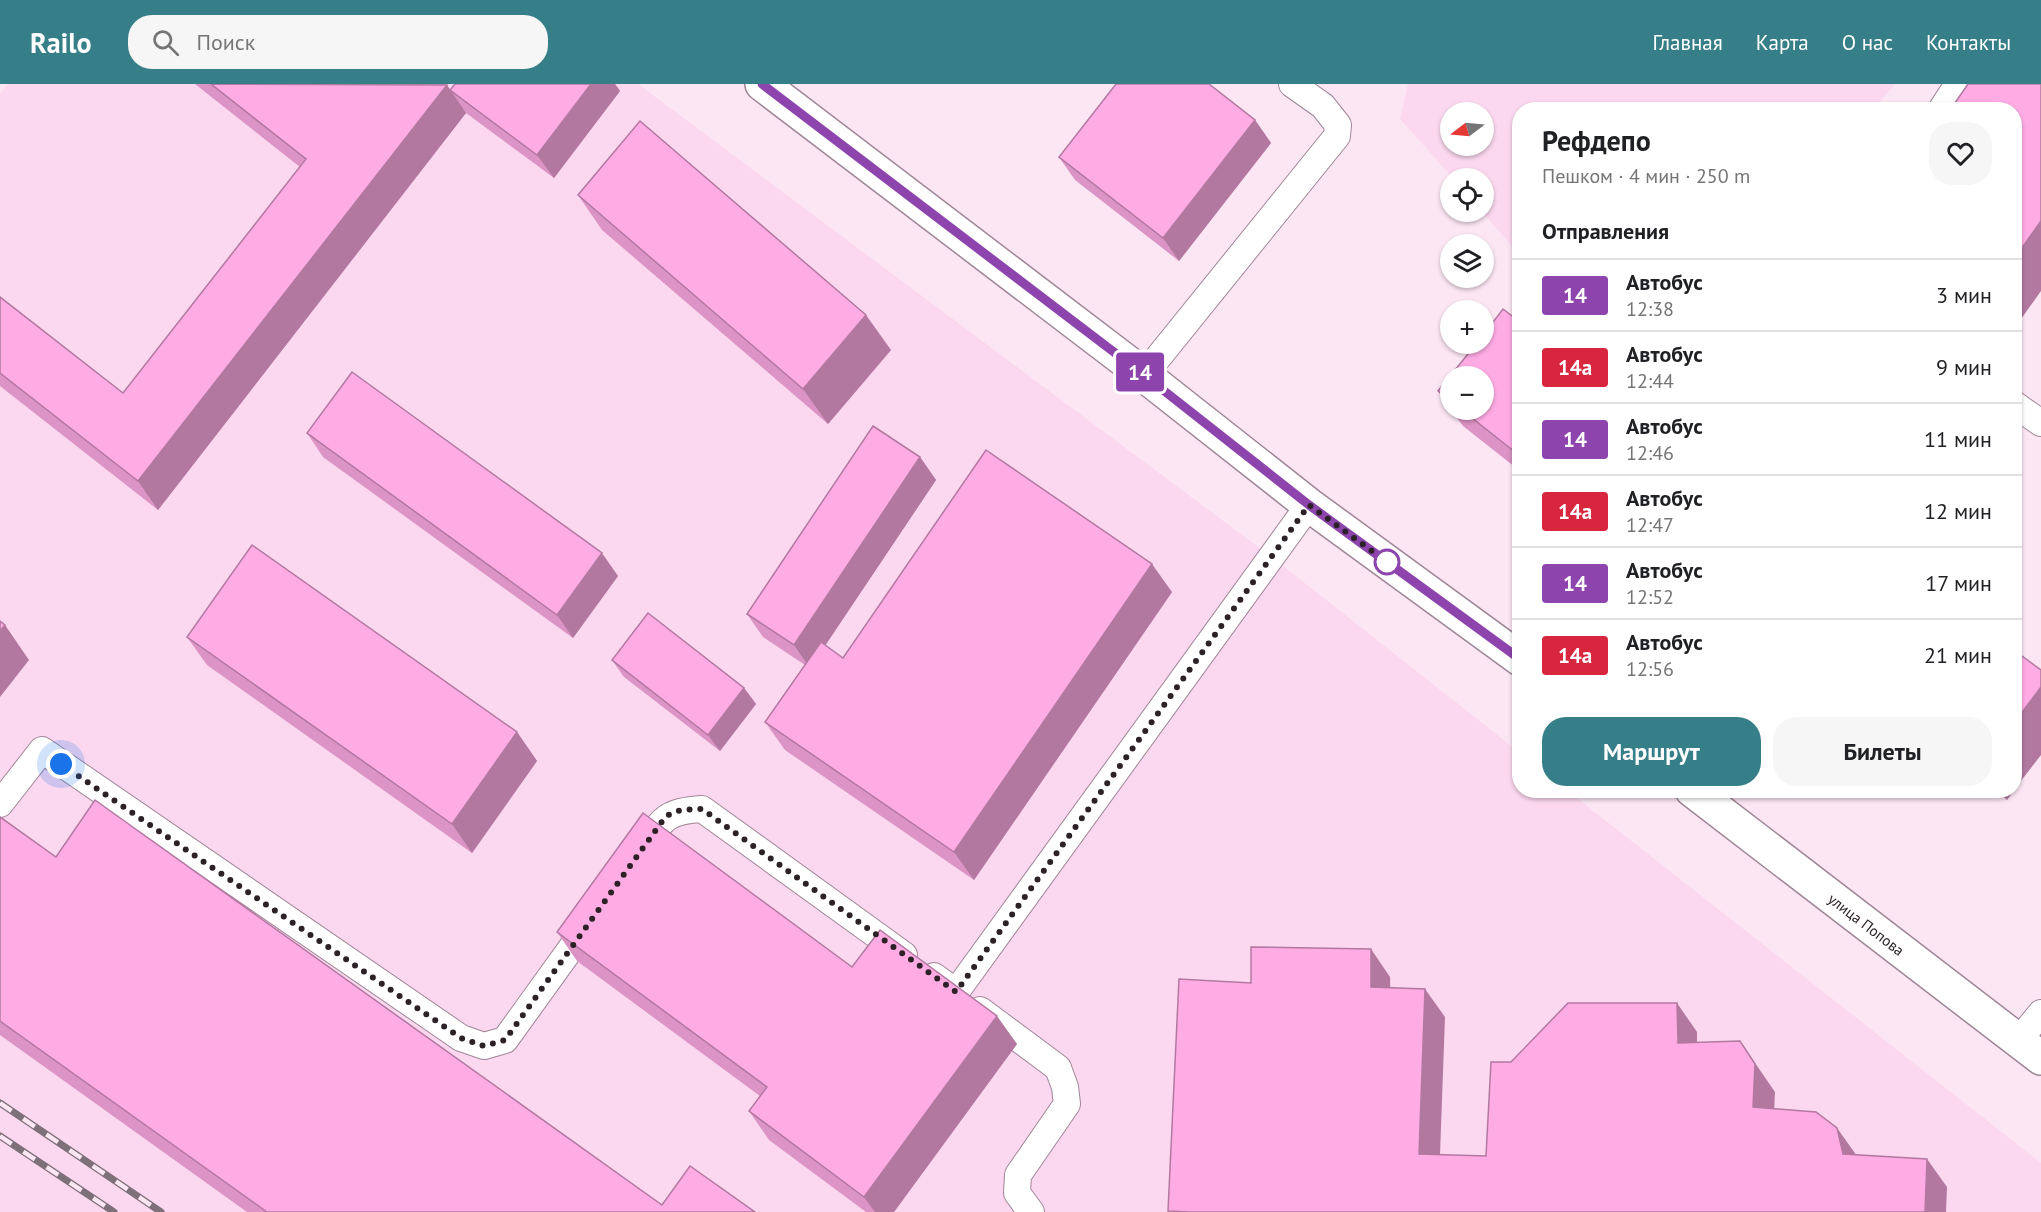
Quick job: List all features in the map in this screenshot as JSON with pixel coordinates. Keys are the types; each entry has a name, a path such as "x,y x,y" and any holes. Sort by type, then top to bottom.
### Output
{"street":[{"path":"762,84 1144,375 1309,505 1512,653"},
{"name":"улица Попова","path":"1702,798 2030,1049"}],"lane":[{"path":"1144,375 1336,136 1338,125 1323,106 1292,84"},
{"path":"1946,102 1958,84"},
{"path":"2022,410 2041,423"},
{"path":"956,992 1309,505"},
{"path":"0,804 42,750 461,1038 484,1046 505,1040 603,904"},
{"path":"624,875 666,816 681,810 702,809 1058,1068 1065,1087 1067,1104 1018,1175 1017,1193 1030,1212"},
{"path":"2030,1049 2041,1013"}],"shaded area":[{"path":"8,84 638,84 1273,558 1512,746 1512,798 1577,798 2041,1163 2041,1212 0,1212 0,94"},
{"path":"1408,84 1895,84 1880,102 1512,102 1512,246 1491,222 1494,222 1494,168 1444,168 1400,119"}],"building":[{"path":"211,84 447,85 138,481 0,373 0,297 123,393 306,159"},
{"path":"455,84 591,84 537,155 450,90"},
{"path":"1116,84 1209,84 1255,120 1163,238 1059,157"},
{"path":"1968,84 2041,84 2041,221 2022,248 2022,102 1956,102"},
{"path":"640,121 866,315 803,389 578,195"},
{"path":"1503,309 1512,316 1512,450 1475,420 1494,420 1494,366 1458,366 1468,354 1494,354 1494,321"},
{"path":"352,372 602,553 557,615 307,433"},
{"path":"873,426 920,457 794,645 747,614"},
{"path":"986,450 1152,564 954,852 765,722 821,642 843,658"},
{"path":"252,545 517,732 452,824 187,637"},
{"path":"648,613 744,688 708,735 612,660"},
{"path":"0,621 5,625 0,631"},
{"path":"2022,656 2041,670 2041,687 2022,712"},
{"path":"95,800 662,1205 690,1166 755,1212 267,1212 0,1021 0,817 56,857"},
{"path":"643,813 852,967 880,930 997,1016 864,1197 749,1111 767,1087 557,932"},
{"path":"1251,947 1371,949 1371,987 1425,989 1419,1154 1486,1156 1491,1062 1511,1062 1568,1003 1677,1003 1678,1043 1740,1041 1755,1064 1753,1107 1816,1112 1837,1128 1843,1154 1927,1159 1925,1212 1168,1211 1179,979 1251,983"}],"railway":[{"path":"0,1103 161,1212"},
{"path":"0,1136 114,1212"}],"bus line":[{"name":"14","path":"762,84 1144,375 1309,505 1512,653"}],"route":[{"path":"61,764 461,1038 484,1046 505,1040 666,816 681,810 702,809 956,992 1273,558 1309,505 1387,562"}]}
